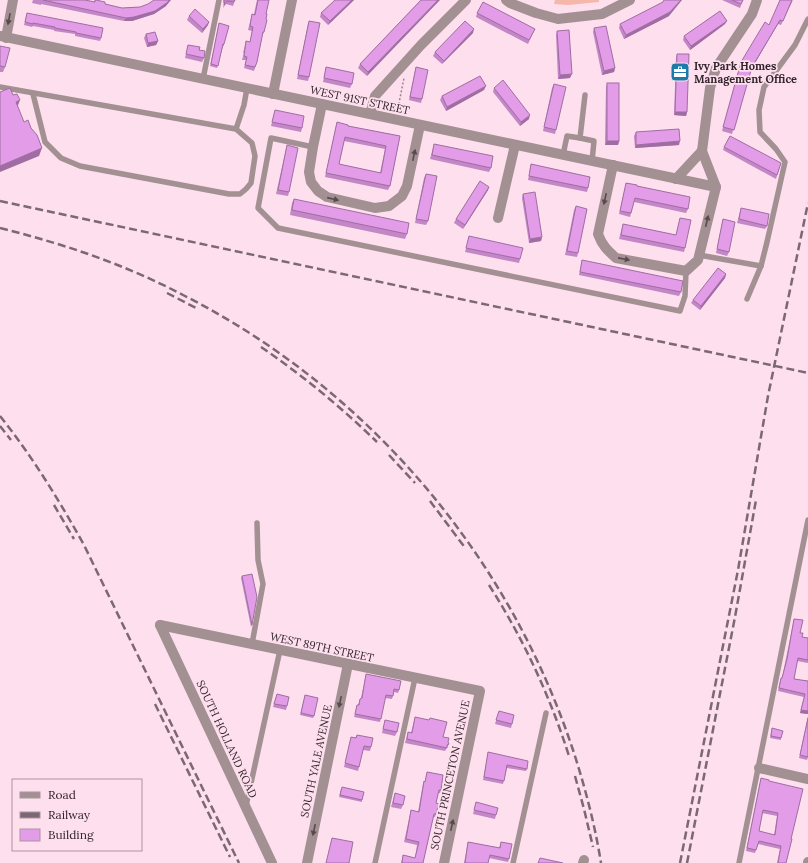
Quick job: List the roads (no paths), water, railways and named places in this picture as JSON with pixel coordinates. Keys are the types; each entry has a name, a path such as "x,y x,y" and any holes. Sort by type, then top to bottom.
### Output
{"street":[{"path":"3,37 13,0"},
{"path":"273,94 292,0"},
{"path":"370,114 374,96 421,45 466,0"},
{"path":"506,0 536,13 558,19 602,14 630,0"},
{"path":"613,165 598,234 602,243 616,258 686,271 699,258 716,187 702,151 710,88 716,68 752,14 757,0"},
{"name":"WEST 91ST STREET","path":"3,37 716,187"},
{"path":"322,104 309,172 311,182 318,191 327,197 375,208 389,206 402,196 407,186 420,125"},
{"path":"498,218 515,145"},
{"path":"676,178 702,151"},
{"name":"WEST 89TH STREET","path":"160,625 480,692"},
{"name":"SOUTH HOLLAND ROAD","path":"160,625 272,863"},
{"name":"SOUTH YALE AVENUE","path":"307,863 348,664"},
{"name":"SOUTH PRINCETON AVENUE","path":"444,863 480,692"},
{"path":"759,768 808,779"}],"lane":[{"path":"203,79 219,0"},
{"path":"747,299 761,266 785,162 776,149 760,132 759,110 764,87 795,45 808,18"},
{"path":"0,87 236,129 252,144 255,156 251,183 246,190 240,194 229,194 80,166 62,158 45,142 33,94"},
{"path":"236,129 248,88"},
{"path":"580,138 585,95"},
{"path":"563,155 567,136 580,138 594,141 592,161"},
{"path":"313,147 272,138 258,208 278,228 680,311 685,296 686,271"},
{"path":"699,258 761,266"},
{"path":"739,863 808,520"},
{"path":"252,644 264,584 258,560 256,523"},
{"path":"246,807 280,650"},
{"path":"375,863 415,678"},
{"path":"513,863 546,713"}],"railway":[{"path":"0,201 808,373"},
{"path":"680,863 738,570 768,396 808,203"},
{"path":"0,228 70,248 116,264 183,295 250,334 313,378 371,429 423,484 470,545 511,609 545,678 573,750 589,806 601,863"},
{"path":"167,293 196,308"},
{"path":"261,347 321,392 377,442"},
{"path":"0,416 45,479 84,545 239,863"},
{"path":"0,426 11,440"},
{"path":"389,455 415,483"},
{"path":"687,863 735,617 756,500"},
{"path":"430,501 466,549"},
{"path":"54,505 74,539"},
{"path":"489,585 535,668 562,734 569,756"},
{"path":"155,704 230,857"},
{"path":"575,776 593,847"}],"place":[{"name":"Ivy Park Homes Management Office","path":"680,72"}]}
